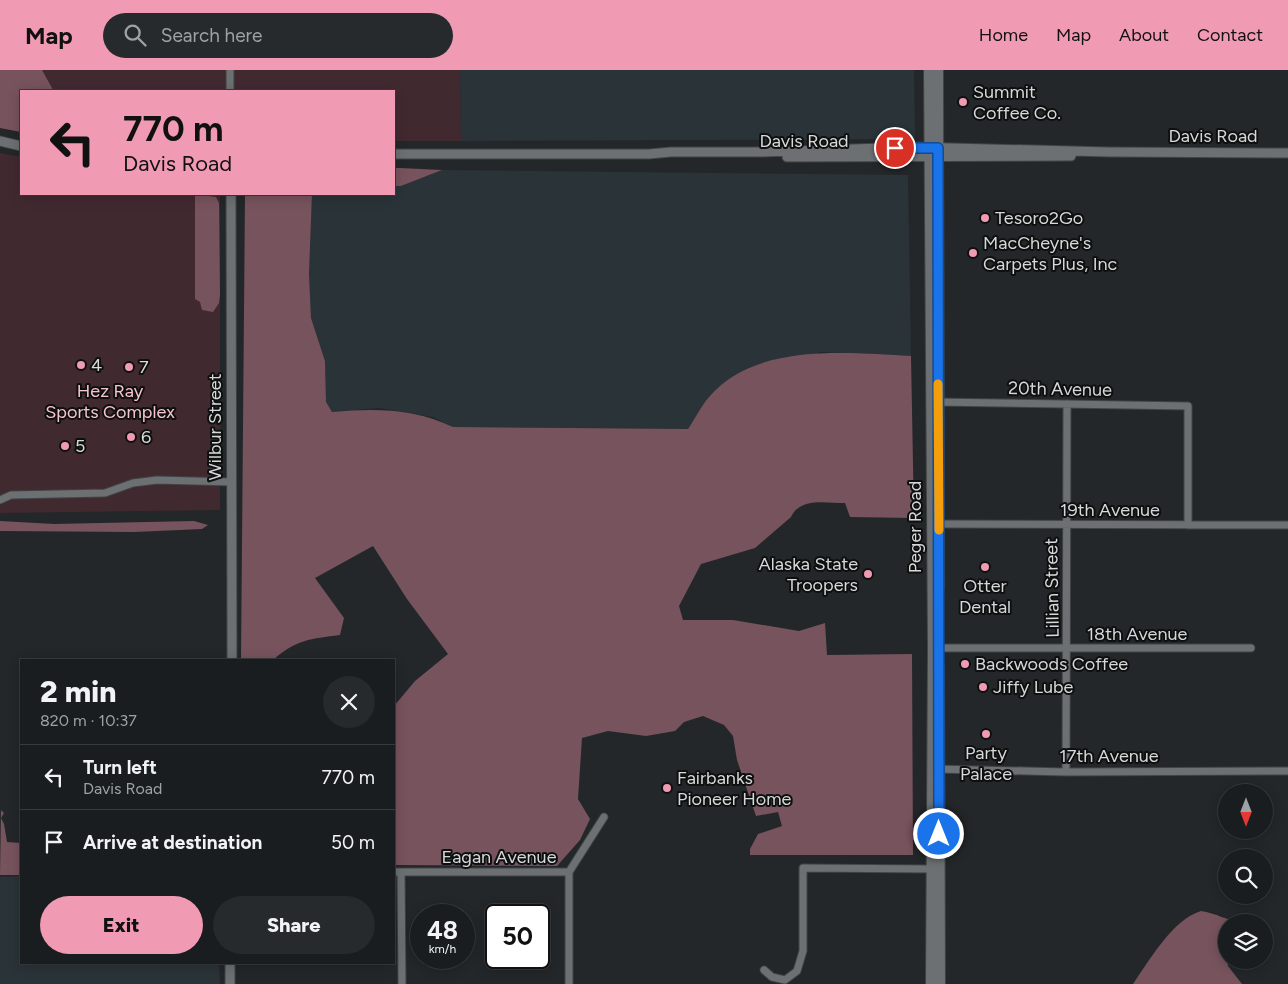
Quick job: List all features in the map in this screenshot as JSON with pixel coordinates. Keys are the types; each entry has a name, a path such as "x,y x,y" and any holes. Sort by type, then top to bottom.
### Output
{"main road":[{"name":"Peger Road","path":"929,70 933,152 936,648 931,984"},
{"name":"Peger Road","path":"933,152 938,70"},
{"name":"Peger Road","path":"934,869 940,984"}],"street":[{"path":"230,70 230,90"},
{"path":"0,141 20,146"},
{"name":"Davis Road","path":"395,154 933,152 1070,156 1109,152 1288,153"},
{"name":"Wilbur Street","path":"231,195 232,659"},
{"name":"20th Avenue","path":"934,402 1188,406 1188,525"},
{"name":"Lillian Street","path":"1066,772 1067,404"},
{"path":"0,500 12,496 105,493 133,483 157,480 232,482"},
{"name":"19th Avenue","path":"935,524 1288,525"},
{"name":"18th Avenue","path":"936,648 1251,648"},
{"name":"17th Avenue","path":"935,769 1066,772 1288,771"},
{"name":"Eagan Avenue","path":"398,872 569,872 604,817"},
{"path":"764,970 772,976 785,980 797,971 803,951 803,868 934,869"},
{"path":"398,872 402,984"},
{"path":"569,872 569,984"},
{"path":"230,964 230,984"}],"shaded area":[{"path":"0,70 42,70 52,90 20,90 20,132 0,128"},
{"path":"460,70 914,70 915,139 461,141"},
{"path":"395,168 442,170 401,186 395,186"},
{"path":"442,170 908,175 911,356 821,352 709,397 688,429 452,427 433,417 380,408 331,412 326,403 325,361 311,318 309,274 312,195 395,195 395,186 401,186"},
{"path":"195,195 202,195 216,197 219,203 220,294 219,303 213,312 202,310 200,302 195,299"},
{"path":"245,195 312,195 309,274 311,318 325,361 326,402 332,412 394,411 424,416 453,427 688,429 709,397 729,379 751,367 777,359 831,353 911,356 914,518 850,517 845,503 814,502 801,506 755,548 701,564 679,606 683,620 733,620 799,631 825,623 827,655 912,654 913,855 750,855 750,849 758,834 782,826 778,812 756,816 737,760 733,736 724,725 703,716 684,722 675,731 646,736 608,731 582,738 578,799 590,819 580,840 557,866 395,865 395,705 415,681 448,654 407,599 373,546 315,578 344,618 340,635 304,641 289,648 274,659 241,659"},
{"path":"0,521 54,524 194,521 208,525 202,529 134,532 0,531"},
{"path":"1,810 4,813 1,818 7,842 20,843 20,875 0,875"},
{"path":"20,876 20,964 219,964 220,984 0,984 0,877"},
{"path":"1201,911 1218,915 1218,969 1230,969 1242,984 1133,984 1171,932 1191,915"}],"green space":[{"path":"0,70 460,70 461,141 395,141 395,90 20,90 20,132 0,128"},
{"name":"Hez Ray Sports Complex","path":"0,153 20,157 20,195 220,195 220,510 0,513"}],"slow traffic":[{"path":"938,384 939,530"}],"place":[{"name":"Summit Coffee Co.","path":"963,102"},
{"name":"Tesoro2Go","path":"985,218"},
{"name":"MacCheyne's Carpets Plus, Inc","path":"973,253"},
{"name":"4","path":"81,365"},
{"name":"7","path":"129,367"},
{"name":"6","path":"131,437"},
{"name":"5","path":"65,446"},
{"name":"Otter Dental","path":"985,567"},
{"name":"Alaska State Troopers","path":"868,574"},
{"name":"Backwoods Coffee","path":"965,664"},
{"name":"Jiffy Lube","path":"983,687"},
{"name":"Party Palace","path":"986,734"},
{"name":"Fairbanks Pioneer Home","path":"667,788"}],"route":[{"path":"895,148 938,148 939,834"}]}
